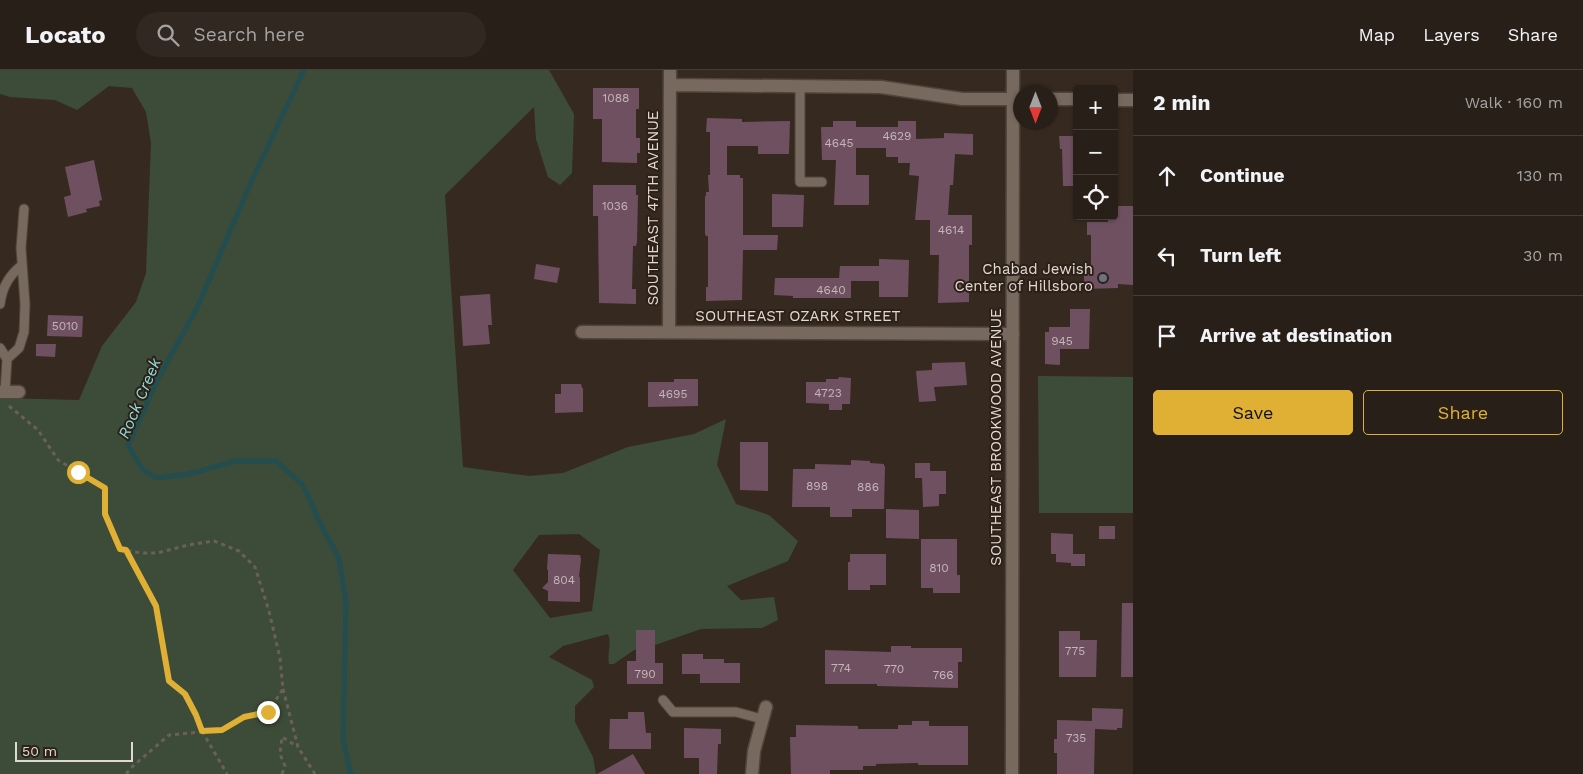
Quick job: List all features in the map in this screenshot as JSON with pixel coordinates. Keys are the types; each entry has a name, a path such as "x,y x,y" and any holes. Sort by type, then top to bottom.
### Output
{"street":[{"name":"SOUTHEAST 47TH AVENUE","path":"669,331 670,70"},
{"name":"SOUTHEAST BROOKWOOD AVENUE","path":"1013,70 1015,85"},
{"path":"670,85 881,87 962,99 1013,99"},
{"path":"1058,99 1073,100"},
{"path":"1118,100 1133,100"},
{"name":"SOUTHEAST BROOKWOOD AVENUE","path":"1012,774 1013,334 1016,130"},
{"name":"SOUTHEAST OZARK STREET","path":"582,332 1013,334"},
{"path":"4,396 19,392"},
{"path":"752,774 754,751 764,713"}],"lane":[{"path":"800,86 800,182 822,182"},
{"path":"7,359 19,348 24,332 25,304 21,248 24,209"},
{"path":"0,304 6,281 22,265"},
{"path":"0,348 7,359 4,396"},
{"path":"663,700 673,712 764,713"}],"path":[{"path":"4,396 38,430 58,460 105,488 105,514 120,549 140,553 157,553 188,545 214,542 239,551 255,567 269,611 280,658 283,689 298,747 316,774"},
{"path":"126,550 156,606 169,681 185,694 202,731 227,774"},
{"path":"126,774 169,735 222,730 244,717 268,712 283,689"},
{"path":"282,774 284,766 280,754 282,737 298,747"}],"green space":[{"path":"0,70 549,70 574,114 572,173 560,185 548,177 536,139 534,107 445,195 463,467 529,476 563,473 628,447 694,434 726,419 717,465 736,504 769,515 798,541 788,561 727,586 741,600 774,597 778,620 762,628 701,629 650,648 634,650 614,664 609,664 610,641 608,634 563,646 549,657 592,680 594,687 575,706 575,722 593,757 596,774 0,774 0,398 79,400 102,346 136,302 146,273 151,143 146,112 132,88 109,86 77,110 55,100 10,97 0,94","holes":["579,534 600,550 592,611 550,618 513,570 539,535"]},
{"path":"1038,376 1133,377 1133,513 1039,513"}],"building":[{"path":"593,88 639,88 639,109 636,109 636,138 640,138 640,153 637,153 637,163 602,162 602,119 593,119"},
{"path":"707,118 742,119 742,122 790,121 789,154 758,154 758,146 727,146 727,175 740,175 740,178 743,178 743,235 778,235 777,250 743,250 742,300 706,301 706,287 708,287 708,236 705,234 705,196 706,192 709,192 708,175 710,175 710,132 706,132"},
{"path":"833,121 856,121 856,127 898,127 898,121 916,121 916,139 944,138 944,133 973,134 973,155 955,154 953,185 950,185 948,215 972,215 972,245 969,245 969,302 938,303 939,255 930,255 930,220 915,220 919,176 909,175 910,163 898,163 898,157 886,157 886,148 856,148 856,175 869,175 869,204 834,205 836,160 822,160 821,127 833,127"},
{"path":"1059,136 1073,136 1073,186 1063,186 1062,149 1060,149"},
{"path":"94,160 102,200 99,201 100,206 86,209 87,212 68,217 64,197 71,195 65,167"},
{"path":"593,185 636,185 636,195 638,195 637,242 636,246 633,246 632,289 636,289 636,304 599,303 598,216 593,216"},
{"path":"772,194 804,195 803,227 772,227"},
{"path":"1118,206 1133,206 1133,285 1118,284 1118,288 1084,289 1084,269 1091,269 1091,235 1087,235 1087,222 1108,222 1108,220 1118,220"},
{"path":"879,259 909,260 908,297 879,297 879,281 851,281 851,298 793,298 793,296 774,295 775,278 839,278 840,266 879,266"},
{"path":"536,264 560,268 557,283 534,279"},
{"path":"490,294 492,325 488,325 490,344 463,346 460,296"},
{"path":"1070,309 1090,309 1089,349 1060,349 1060,365 1045,364 1045,332 1049,332 1049,327 1070,327"},
{"path":"48,315 83,316 82,337 47,336"},
{"path":"36,344 56,344 55,357 36,356"},
{"path":"965,362 967,385 934,387 936,401 919,402 916,371 932,370 932,363"},
{"path":"839,377 851,378 850,404 842,404 842,410 829,410 829,404 806,403 806,382 826,382 826,379 838,379"},
{"path":"674,379 698,379 698,406 648,407 648,382 674,382"},
{"path":"561,384 581,384 583,388 583,412 555,413 555,394 561,394"},
{"path":"740,442 768,442 768,491 740,490"},
{"path":"851,460 884,464 884,509 852,509 852,517 830,517 830,507 792,507 793,469 815,469 815,464 851,465"},
{"path":"915,463 930,463 930,471 946,471 946,494 939,494 939,506 923,507 922,478 915,478"},
{"path":"886,509 919,510 919,539 886,538"},
{"path":"1099,526 1115,526 1115,539 1099,539"},
{"path":"1051,533 1073,534 1073,554 1085,554 1085,566 1071,566 1071,563 1056,562 1056,554 1051,554"},
{"path":"921,539 957,539 957,575 960,575 960,593 933,593 933,588 921,588"},
{"path":"548,554 580,555 580,602 548,601 548,591 542,588 548,582"},
{"path":"850,554 886,554 886,585 870,585 870,590 848,590 848,562 850,562"},
{"path":"1122,603 1133,603 1133,677 1121,677"},
{"path":"636,630 655,630 655,663 663,663 663,684 627,684 627,661 636,661"},
{"path":"1059,631 1080,631 1080,640 1097,640 1096,677 1059,677"},
{"path":"891,646 962,648 962,662 958,662 958,688 877,686 877,684 825,684 825,650 891,652"},
{"path":"682,654 703,654 703,659 724,659 724,663 740,663 740,683 700,683 700,674 682,674"},
{"path":"1092,708 1123,709 1122,728 1117,728 1117,730 1095,729 1094,774 1057,774 1057,753 1054,753 1054,739 1057,739 1057,720 1092,721"},
{"path":"628,712 644,712 646,733 651,733 651,749 609,749 610,719 628,719"},
{"path":"912,721 929,721 929,726 968,726 968,765 876,764 876,766 863,766 863,770 830,770 830,774 791,774 790,737 796,737 796,725 858,726 858,729 898,729 898,725 912,725"},
{"path":"684,728 721,729 721,744 718,744 717,774 699,774 699,758 684,758"},
{"path":"633,754 645,774 597,774"}],"waterway":[{"name":"Rock Creek","path":"304,70 252,180 197,308 157,381 128,445 142,469 156,478 189,474 236,461 276,461 303,485 339,559 346,601 343,740 351,774"}],"place":[{"name":"Chabad Jewish Center of Hillsboro","path":"1103,278"}],"route":[{"path":"78,472 105,488 105,514 120,549 126,550 138,576 156,606 169,681 185,694 202,731 222,730 244,717 268,712"}]}
